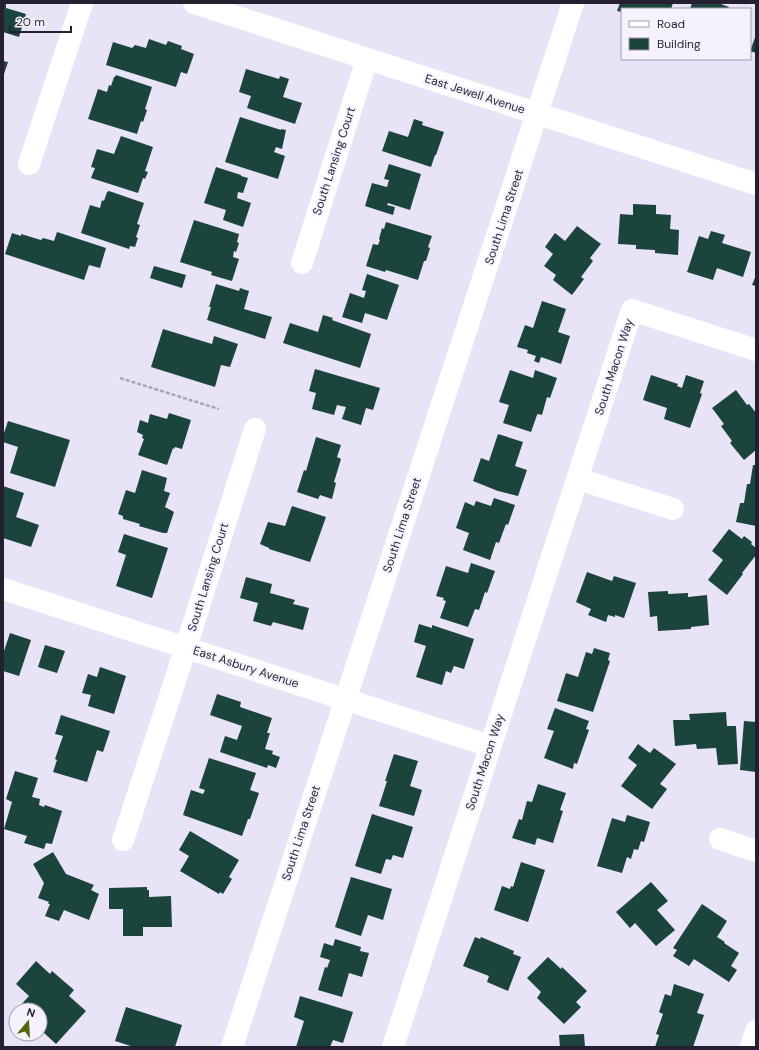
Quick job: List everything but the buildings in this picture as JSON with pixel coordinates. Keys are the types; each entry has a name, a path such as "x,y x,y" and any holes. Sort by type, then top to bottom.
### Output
{"street":[{"path":"29,164 82,3"},
{"name":"East Jewell Avenue","path":"194,3 756,184"},
{"name":"South Lima Street","path":"232,1047 573,3"},
{"name":"South Lansing Court","path":"302,263 367,59"},
{"name":"South Macon Way","path":"395,1047 490,746 578,480 632,310 756,350"},
{"name":"South Lansing Court","path":"123,840 255,429"},
{"path":"578,480 673,509"},
{"name":"East Asbury Avenue","path":"3,589 490,746"},
{"path":"720,839 756,851"},
{"path":"751,1047 756,1031"}],"path":[{"path":"120,378 219,409"}]}
